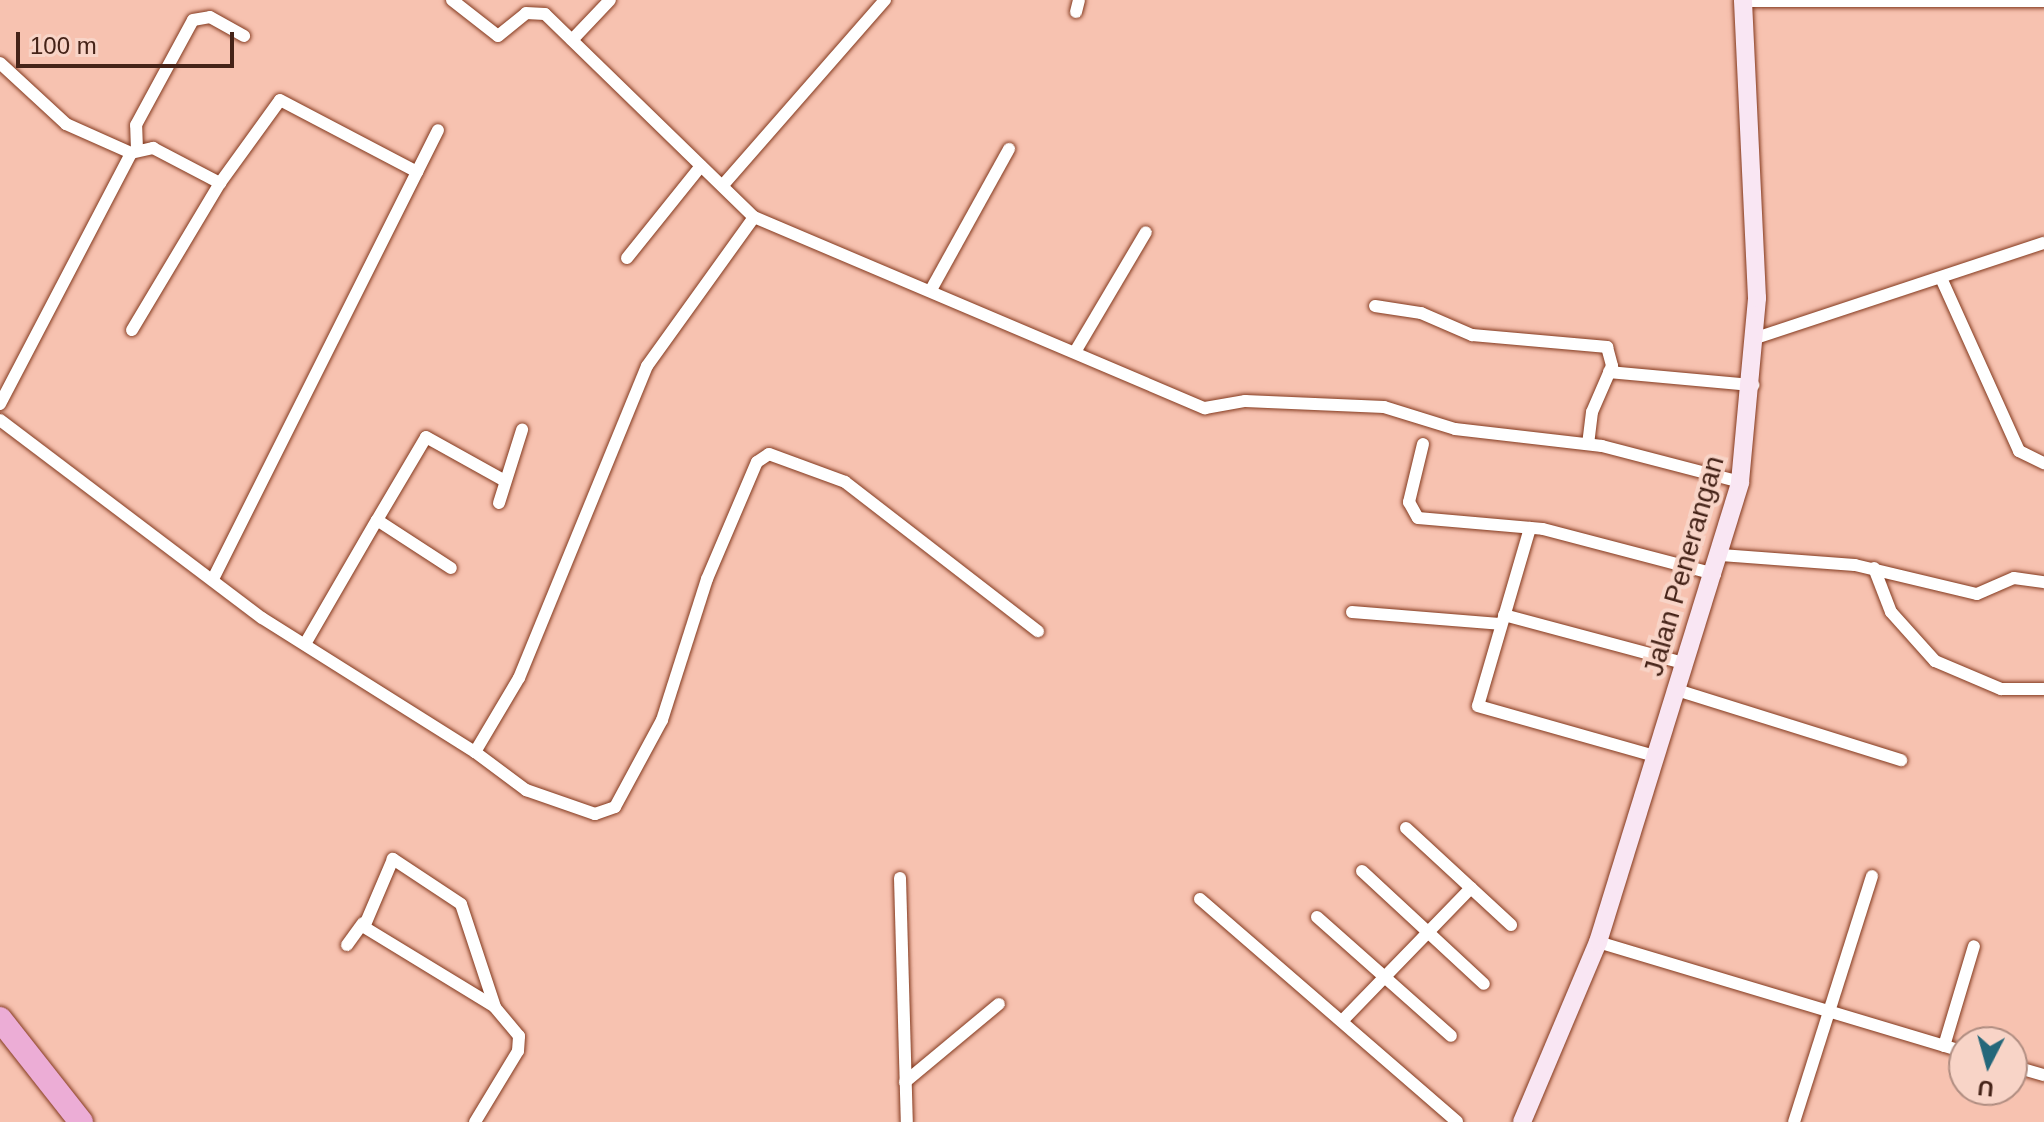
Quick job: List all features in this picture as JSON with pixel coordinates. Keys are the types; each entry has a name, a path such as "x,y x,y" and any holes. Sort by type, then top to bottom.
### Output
{"highway":[{"path":"0,1019 81,1122"}],"street":[{"path":"452,0 491,35 539,11 754,217 932,288 1205,408 1245,401 1384,407 1476,433 1588,444 1740,482"},
{"path":"572,40 610,0"},
{"path":"723,185 885,0"},
{"path":"1743,0 2044,1"},
{"name":"Jalan Penerangan","path":"1522,1122 1598,942 1721,555 1740,482 1756,338 1743,0"},
{"path":"0,404 134,151 136,125 193,20 210,17 244,36"},
{"path":"0,63 66,124 134,151 156,150 220,183"},
{"path":"132,330 220,183 280,100 417,172"},
{"path":"213,579 438,130"},
{"path":"932,288 1009,149"},
{"path":"627,258 701,166"},
{"path":"475,752 519,678 647,366 754,217"},
{"path":"1075,352 1146,232"},
{"path":"1756,338 2044,243"},
{"path":"1941,278 2019,451 2044,463"},
{"path":"1375,306 1421,313 1472,335 1602,344 1612,356 1588,444"},
{"path":"1609,372 1753,385"},
{"path":"0,420 305,644 475,752 526,790 595,814 615,807 662,720 707,579 757,462 769,454 845,482 1038,631"},
{"path":"499,503 522,430"},
{"path":"305,644 426,437 505,481"},
{"path":"1423,444 1409,502 1418,518 1530,528 1715,574"},
{"path":"377,520 451,568"},
{"path":"1530,528 1478,695 1482,710 1655,756"},
{"path":"1721,555 1874,568 1974,593 2014,578 2044,582"},
{"path":"1874,568 1891,612 1935,661 2001,689 2044,689"},
{"path":"1352,612 1502,619 1687,664"},
{"path":"1677,690 1901,760"},
{"path":"1406,828 1511,925"},
{"path":"347,945 363,923 393,859 407,861 461,904 495,1007"},
{"path":"1362,871 1484,984"},
{"path":"1794,1122 1826,1012 1872,876"},
{"path":"900,878 907,1122"},
{"path":"1343,1020 1471,888"},
{"path":"1200,899 1457,1122"},
{"path":"1317,917 1451,1036"},
{"path":"363,923 495,1007 514,1025 519,1047 475,1122"},
{"path":"1598,942 1948,1047"},
{"path":"1944,1046 1974,946"},
{"path":"905,1082 999,1004"}]}
